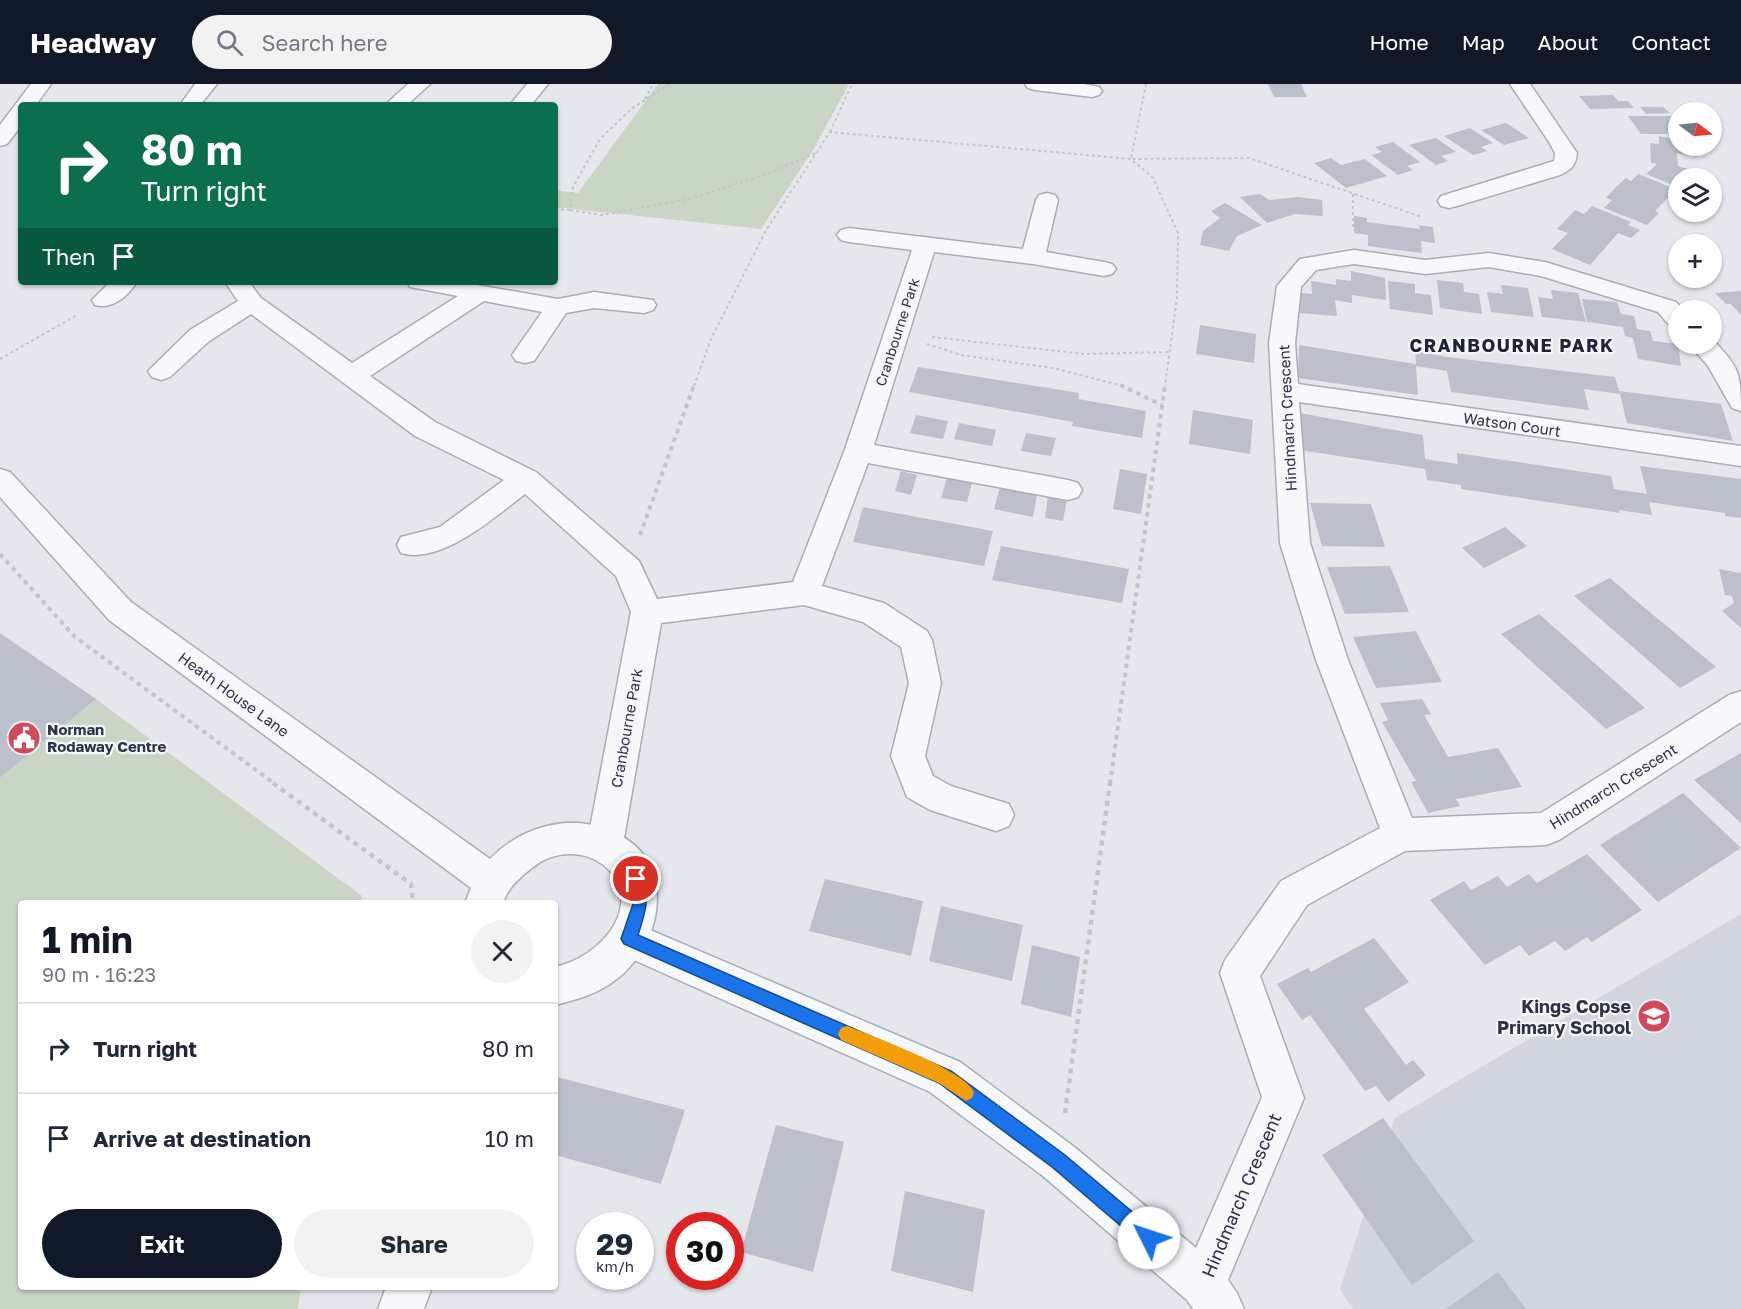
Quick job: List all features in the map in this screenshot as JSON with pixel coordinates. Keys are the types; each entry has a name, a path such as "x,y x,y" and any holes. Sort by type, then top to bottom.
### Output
{"street":[{"path":"28,102 41,84"},
{"path":"192,102 197,93 207,84"},
{"path":"406,102 420,84"},
{"path":"523,102 538,84"},
{"path":"1035,84 1092,91"},
{"path":"1449,201 1564,165 1566,153 1520,84"},
{"path":"0,140 18,115"},
{"path":"1034,257 1047,200"},
{"path":"849,235 1034,257 1104,269"},
{"name":"Cranbourne Park","path":"804,593 858,452 925,245"},
{"name":"Hindmarch Crescent","path":"1401,835 1332,660 1295,543 1282,343 1288,286 1308,264 1354,257 1425,267 1489,260 1545,269 1668,308"},
{"path":"104,300 122,285"},
{"path":"436,285 558,307 594,300 644,305"},
{"path":"161,371 245,293 351,376 425,429 526,479 628,569 647,612 804,593 873,612 916,640 925,682 908,756 919,786 942,799 996,814"},
{"path":"351,376 480,293"},
{"path":"525,355 558,307"},
{"path":"1711,354 1718,361 1741,402"},
{"name":"Watson Court","path":"1284,391 1741,456"},
{"path":"858,452 1068,490"},
{"name":"Heath House Lane","path":"0,479 120,611 488,893"},
{"path":"412,545 449,535 526,479"},
{"path":"439,562 449,535"},
{"name":"Cranbourne Park","path":"605,844 647,612"},
{"name":"Hindmarch Crescent","path":"1212,1297 1283,1098 1239,973 1294,893 1401,835 1546,829 1741,705"},
{"path":"488,893 511,862 534,846 561,838 587,838 605,844 624,858 636,879 640,904 629,939 611,961 585,978 558,985"},
{"path":"629,939 945,1077 1058,1161 1212,1297"},
{"path":"401,1309 408,1290"}],"path":[{"path":"644,101 653,84"},
{"path":"570,210 573,187 600,140 632,109 670,84"},
{"path":"830,132 852,84"},
{"path":"1146,84 1131,159 1249,158 1428,219 1449,201"},
{"path":"558,209 602,215 689,199 769,173 817,152"},
{"path":"0,359 104,300"},
{"path":"896,334 1084,354 1170,352"},
{"path":"896,334 961,354 1053,368 1116,383 1162,405"},
{"path":"0,554 75,636 411,884 413,900"}],"shaded area":[{"name":"Kings Copse Primary School","path":"1741,914 1741,1309 1353,1309 1340,1289 1395,1118"}],"green space":[{"path":"658,84 849,84 813,150 761,229 558,207 558,190 578,193"},
{"path":"96,699 362,896 361,900 18,900 18,1290 301,1290 298,1309 0,1309 0,778"}],"building":[{"path":"1268,84 1301,84 1307,97 1274,97"},
{"path":"1613,95 1618,101 1628,101 1634,108 1590,109 1579,96"},
{"path":"1640,107 1663,107 1668,111 1668,113 1646,114"},
{"path":"1628,116 1668,116 1668,134 1641,134"},
{"path":"1506,123 1529,138 1504,145 1481,130"},
{"path":"1470,128 1493,143 1481,147 1487,151 1473,155 1444,136"},
{"path":"1659,136 1668,138 1668,156 1677,156 1678,166 1685,168 1668,168 1668,183 1646,174 1657,164 1651,163 1650,143 1659,144"},
{"path":"1436,138 1456,152 1441,156 1448,161 1436,165 1409,145"},
{"path":"1393,142 1420,162 1407,166 1413,170 1398,175 1371,155 1382,152 1375,147"},
{"path":"1331,158 1341,165 1365,159 1387,176 1346,188 1314,163"},
{"path":"1638,174 1668,186 1668,198 1655,211 1659,213 1647,225 1604,208 1612,200 1606,198 1616,187 1626,178 1631,181"},
{"path":"1260,194 1269,200 1298,197 1322,200 1323,216 1295,214 1267,223 1240,197"},
{"path":"1225,203 1262,225 1237,236 1229,251 1200,245 1203,231 1220,218 1211,211"},
{"path":"1592,206 1631,222 1628,225 1640,230 1631,238 1618,233 1590,265 1552,249 1568,233 1557,229 1575,210 1584,214"},
{"path":"1354,216 1367,218 1367,222 1420,229 1419,225 1433,227 1435,243 1421,241 1422,253 1368,246 1368,235 1354,233"},
{"path":"1351,271 1385,278 1386,300 1352,295 1352,303 1335,300 1337,316 1298,313 1293,292 1312,294 1311,281 1336,285 1336,279 1351,281"},
{"path":"1437,280 1463,283 1464,292 1479,294 1482,314 1440,308"},
{"path":"1388,281 1415,284 1415,293 1431,295 1433,315 1390,309"},
{"path":"1501,285 1528,288 1534,317 1491,312 1487,292 1503,294"},
{"path":"1551,290 1578,293 1586,322 1542,317 1538,297 1553,299"},
{"path":"1741,291 1741,315 1731,304 1726,304 1715,293"},
{"path":"1582,299 1617,302 1621,314 1634,316 1637,329 1650,331 1653,341 1668,343 1668,354 1679,354 1681,366 1638,359 1633,338 1625,336 1623,327 1587,322"},
{"path":"1200,325 1256,334 1254,363 1196,354"},
{"path":"1299,345 1416,364 1415,350 1446,357 1615,377 1619,391 1721,404 1733,441 1627,423 1620,394 1584,389 1589,410 1451,392 1447,371 1416,366 1418,395 1298,378"},
{"path":"918,367 1079,393 1078,399 1146,411 1142,438 1072,426 1073,422 909,392"},
{"path":"1193,410 1253,420 1250,454 1189,444"},
{"path":"1299,413 1423,435 1425,459 1458,464 1457,453 1611,476 1614,489 1647,494 1640,466 1741,479 1741,518 1725,516 1725,513 1649,502 1652,515 1619,510 1620,513 1461,489 1461,485 1427,480 1425,469 1299,450"},
{"path":"916,415 948,421 943,439 910,433"},
{"path":"959,423 996,430 992,446 954,439"},
{"path":"1026,433 1056,438 1051,456 1021,451"},
{"path":"1120,469 1147,474 1141,514 1113,509"},
{"path":"901,471 917,475 911,495 895,491"},
{"path":"947,478 972,483 967,502 941,498"},
{"path":"1000,487 1037,495 1033,517 994,509"},
{"path":"1048,496 1067,499 1063,521 1045,518"},
{"path":"1310,503 1371,504 1385,547 1322,546"},
{"path":"863,507 993,531 984,566 853,542"},
{"path":"1505,527 1527,546 1484,568 1462,548"},
{"path":"1001,546 1129,569 1122,603 992,580"},
{"path":"1390,566 1409,612 1345,614 1327,567"},
{"path":"1719,569 1741,573 1741,628 1722,611 1734,603 1732,596 1725,595"},
{"path":"1610,578 1716,667 1680,688 1574,596"},
{"path":"1539,614 1645,708 1606,729 1501,634"},
{"path":"1416,631 1442,682 1376,688 1353,637"},
{"name":"Norman Rodaway Centre","path":"0,633 96,699 0,778"},
{"path":"1422,699 1431,714 1424,715 1448,757 1498,748 1522,787 1456,799 1460,806 1428,813 1411,782 1416,781 1382,722 1388,720 1380,703"},
{"path":"1741,753 1741,823 1694,780"},
{"path":"1683,793 1741,848 1658,902 1600,845"},
{"path":"1587,854 1642,910 1592,942 1587,937 1565,951 1555,941 1529,956 1520,945 1485,965 1430,900 1464,881 1471,890 1498,876 1507,887 1529,874 1537,883"},
{"path":"825,879 923,901 911,956 809,931"},
{"path":"941,906 1023,925 1012,981 929,961"},
{"path":"1374,938 1409,982 1364,1009 1406,1065 1413,1060 1426,1075 1388,1102 1376,1086 1365,1091 1310,1015 1302,1020 1277,984 1308,968 1311,972"},
{"path":"1032,945 1080,957 1071,1017 1021,1004"},
{"path":"558,1077 685,1110 661,1184 558,1156"},
{"path":"1383,1118 1474,1241 1412,1285 1322,1155"},
{"path":"776,1125 844,1142 813,1272 744,1253 744,1241"},
{"path":"905,1191 985,1210 973,1292 891,1271"},
{"path":"1498,1272 1526,1309 1446,1309"}],"slow traffic":[{"path":"847,1034 945,1077 966,1092"}],"place":[{"name":"Norman Rodaway Centre","path":"24,738"},
{"name":"Kings Copse Primary School","path":"1654,1016"}],"district":[{"name":"CRANBOURNE PARK","path":"1512,345"}],"route":[{"path":"636,879 640,904 629,939 945,1077 1058,1161 1149,1238"}]}
